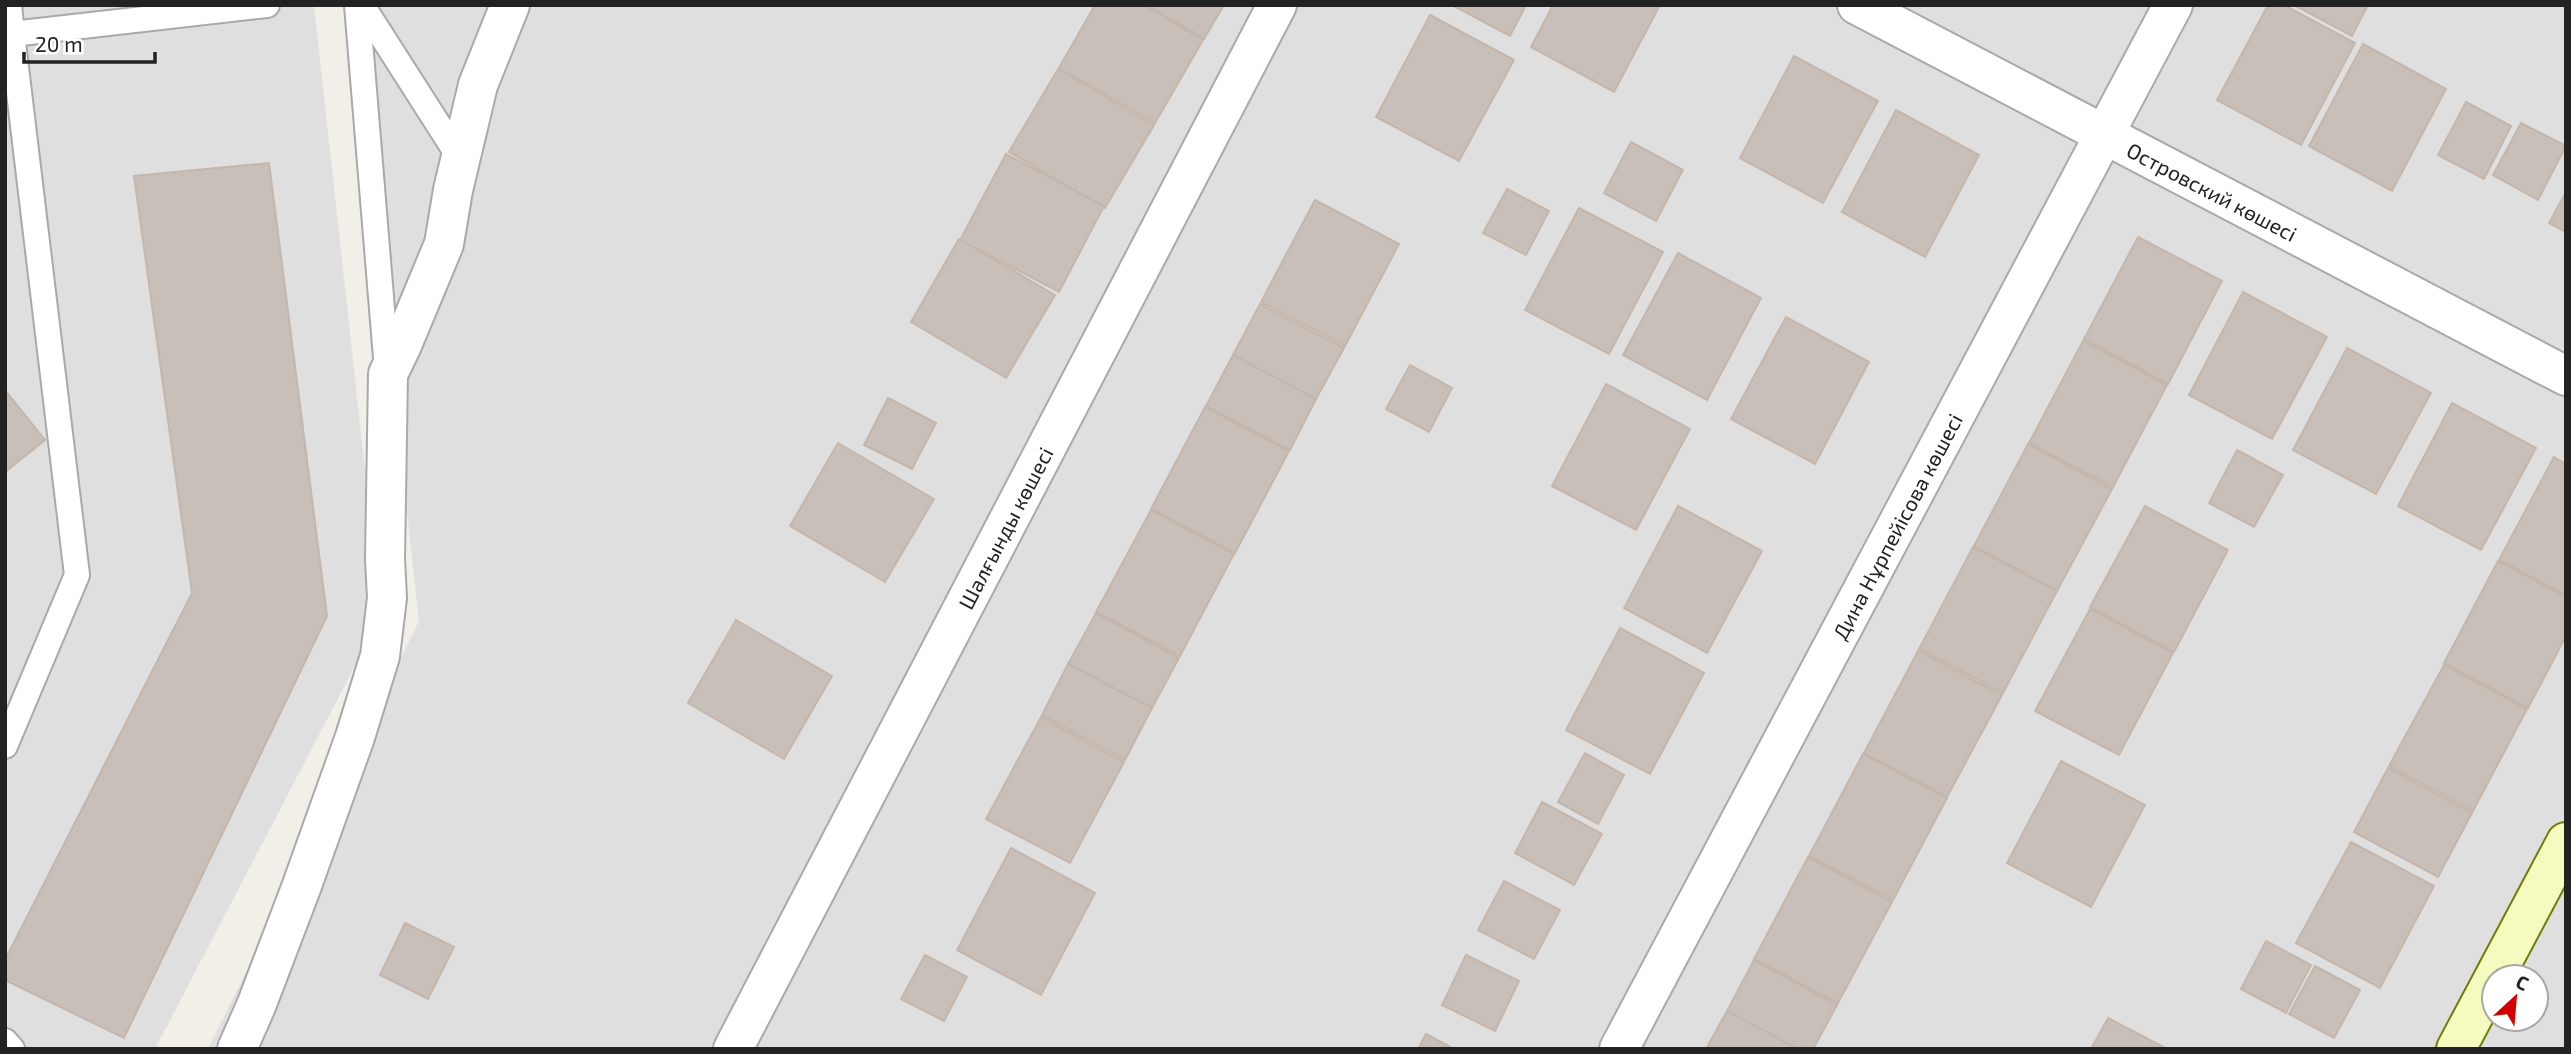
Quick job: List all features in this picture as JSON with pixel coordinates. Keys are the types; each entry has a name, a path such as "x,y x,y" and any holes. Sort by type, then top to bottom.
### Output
{"street":[{"path":"237,1049 301,888 355,737 380,656 387,598 385,559 388,374 444,244 478,85 510,5"},
{"name":"Шалғынды көшесі","path":"733,1049 1277,5"},
{"name":"Островский көшесі","path":"1857,5 2566,376"},
{"name":"Дина Нұрпейісова көшесі","path":"1619,1049 2173,5"},
{"path":"2456,1049 2566,842"}],"lane":[{"path":"5,746 77,575 9,36 9,5"},
{"path":"9,36 267,5"},
{"path":"357,5 388,374"},
{"path":"362,5 461,160"},
{"path":"5,1041 12,1049"}],"shaded area":[{"path":"5,5 314,5 381,616 155,1049 5,1049"},
{"path":"351,5 2566,5 2566,1049 208,1049 419,621"}],"building":[{"path":"1095,5 1144,5 1203,40 1155,123 1059,68"},
{"path":"1147,5 1224,5 1204,39"},
{"path":"1452,5 1526,5 1510,36"},
{"path":"1553,5 1660,5 1614,92 1531,47"},
{"path":"2268,5 2284,5 2355,43 2301,145 2217,100"},
{"path":"2294,5 2368,5 2352,36"},
{"path":"1430,15 1514,60 1459,161 1376,117"},
{"path":"2363,44 2446,89 2392,191 2309,146"},
{"path":"1794,56 1878,101 1823,203 1740,158"},
{"path":"1058,69 1154,125 1105,208 1009,152"},
{"path":"2466,102 2511,126 2484,179 2438,155"},
{"path":"1896,110 1979,155 1925,257 1842,212"},
{"path":"2521,123 2566,146 2538,200 2493,175"},
{"path":"1631,142 1683,170 1656,221 1604,193"},
{"path":"1006,154 1104,206 1059,292 960,240"},
{"path":"269,163 327,616 124,1038 5,980 5,960 192,593 134,176"},
{"path":"1507,189 1549,211 1526,255 1483,233"},
{"path":"2566,192 2566,232 2549,223"},
{"path":"1315,200 1399,244 1345,346 1261,302"},
{"path":"1579,208 1663,252 1609,354 1525,310"},
{"path":"2138,237 2222,281 2168,384 2084,339"},
{"path":"959,239 1055,295 1006,378 911,322"},
{"path":"1678,253 1761,298 1707,400 1623,355"},
{"path":"2243,292 2327,337 2272,439 2189,395"},
{"path":"1260,304 1344,348 1316,399 1233,355"},
{"path":"1786,317 1869,362 1815,464 1731,419"},
{"path":"2083,341 2167,385 2113,487 2029,443"},
{"path":"2347,348 2431,393 2376,494 2293,450"},
{"path":"1233,355 1316,399 1290,450 1206,406"},
{"path":"1410,365 1452,388 1429,432 1386,409"},
{"path":"1606,384 1690,429 1636,530 1552,486"},
{"path":"5,390 45,440 5,472"},
{"path":"888,398 936,423 912,469 864,445"},
{"path":"2452,403 2536,448 2481,550 2398,506"},
{"path":"1205,407 1289,451 1235,553 1151,509"},
{"path":"838,443 934,499 885,582 790,526"},
{"path":"2028,444 2112,489 2057,591 1974,546"},
{"path":"2237,450 2283,475 2254,527 2209,503"},
{"path":"2554,457 2566,464 2566,595 2499,560"},
{"path":"1678,506 1762,551 1707,653 1624,608"},
{"path":"2145,506 2228,550 2174,652 2090,607"},
{"path":"1151,510 1234,554 1180,656 1096,612"},
{"path":"1973,547 2057,591 2003,693 1919,649"},
{"path":"2498,561 2566,597 2566,636 2528,708 2444,663"},
{"path":"2090,609 2173,653 2119,755 2035,711"},
{"path":"1096,613 1179,658 1152,708 1068,664"},
{"path":"736,620 832,676 784,759 688,703"},
{"path":"1620,628 1704,673 1650,774 1566,730"},
{"path":"1918,651 2002,695 1947,797 1864,753"},
{"path":"1068,664 1152,708 1125,760 1042,715"},
{"path":"2444,665 2527,709 2473,811 2389,766"},
{"path":"1041,717 1124,762 1070,863 986,819"},
{"path":"1585,753 1624,775 1598,824 1558,802"},
{"path":"1863,754 1947,798 1893,900 1809,856"},
{"path":"2061,761 2145,805 2091,907 2007,863"},
{"path":"2388,768 2472,813 2438,877 2354,832"},
{"path":"1542,802 1602,834 1574,885 1515,853"},
{"path":"2351,842 2434,886 2380,988 2296,943"},
{"path":"1011,848 1095,893 1041,995 957,950"},
{"path":"1808,857 1892,902 1838,1003 1754,959"},
{"path":"1504,881 1560,910 1534,959 1478,930"},
{"path":"405,923 454,947 428,999 380,975"},
{"path":"2266,941 2311,965 2286,1013 2241,989"},
{"path":"925,955 967,977 944,1021 901,999"},
{"path":"1466,955 1519,981 1495,1031 1442,1005"},
{"path":"1754,960 1837,1005 1813,1049 1798,1049 1727,1011"},
{"path":"2315,966 2360,990 2334,1038 2289,1014"},
{"path":"1727,1011 1798,1049 1706,1049"},
{"path":"2108,1018 2167,1049 2091,1049"},
{"path":"1426,1034 1454,1049 1418,1049"}]}
